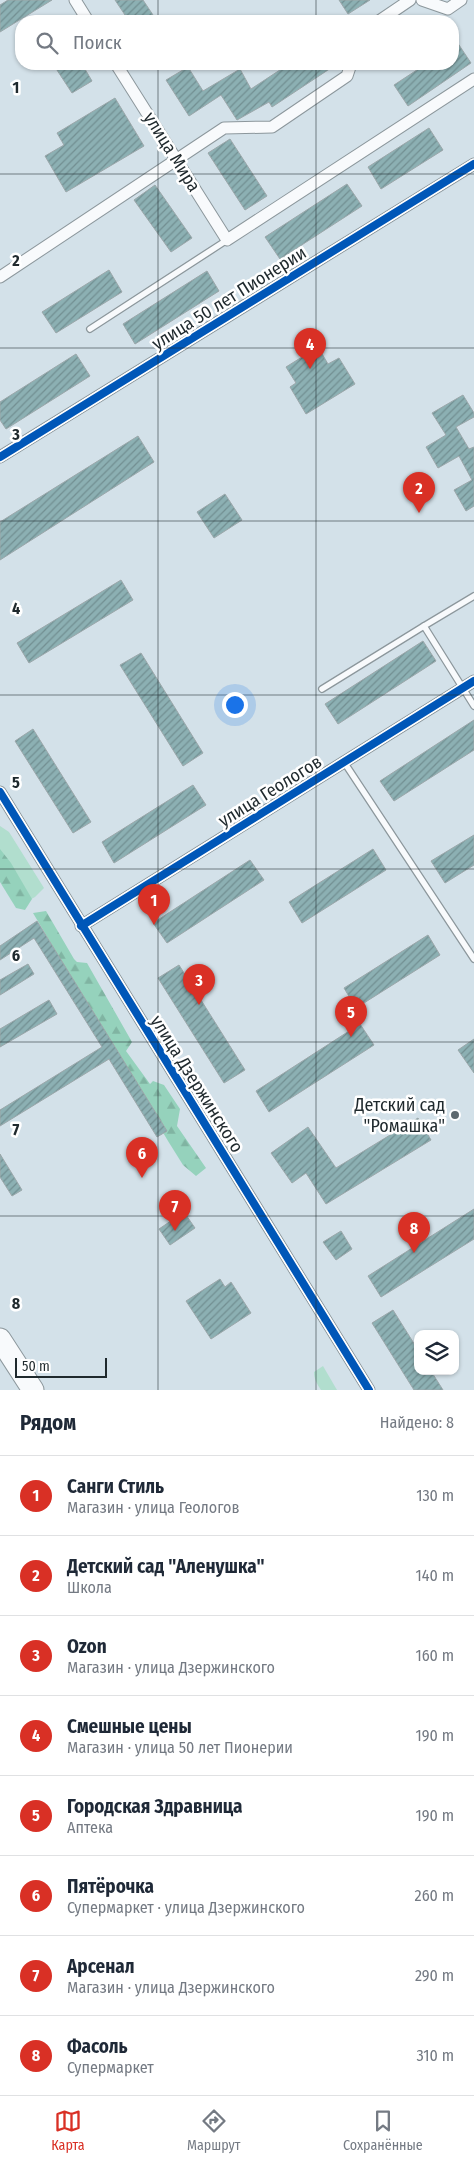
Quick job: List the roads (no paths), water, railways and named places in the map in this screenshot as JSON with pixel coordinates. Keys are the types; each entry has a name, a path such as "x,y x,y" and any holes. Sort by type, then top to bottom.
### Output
{"highway":[{"path":"0,1339 34,1390"}],"street":[{"path":"75,0 84,15"},
{"path":"388,15 410,0"},
{"path":"422,0 448,8 461,0"},
{"name":"улица Мира","path":"120,70 227,240"},
{"path":"0,277 224,128 272,128 347,76 350,70"},
{"path":"227,240 474,79"},
{"name":"улица 50 лет Пионерии","path":"0,457 474,164"},
{"name":"улица Геологов","path":"81,926 474,681"},
{"name":"улица Дзержинского","path":"0,792 369,1390"}],"lane":[{"path":"90,329 227,240"},
{"path":"322,689 474,596"},
{"path":"424,626 474,706"},
{"path":"344,762 474,959"}],"place":[{"name":"Смешные цены","path":"310,369"},
{"name":"Детский сад \"Аленушка\"","path":"419,513"},
{"name":"Санги Стиль","path":"154,925"},
{"name":"Ozon","path":"199,1005"},
{"name":"Городская Здравница","path":"351,1037"},
{"name":"Детский сад \"Ромашка\"","path":"455,1115"},
{"name":"Пятёрочка","path":"142,1178"},
{"name":"Арсенал","path":"175,1231"},
{"name":"Фасоль","path":"414,1253"}]}
